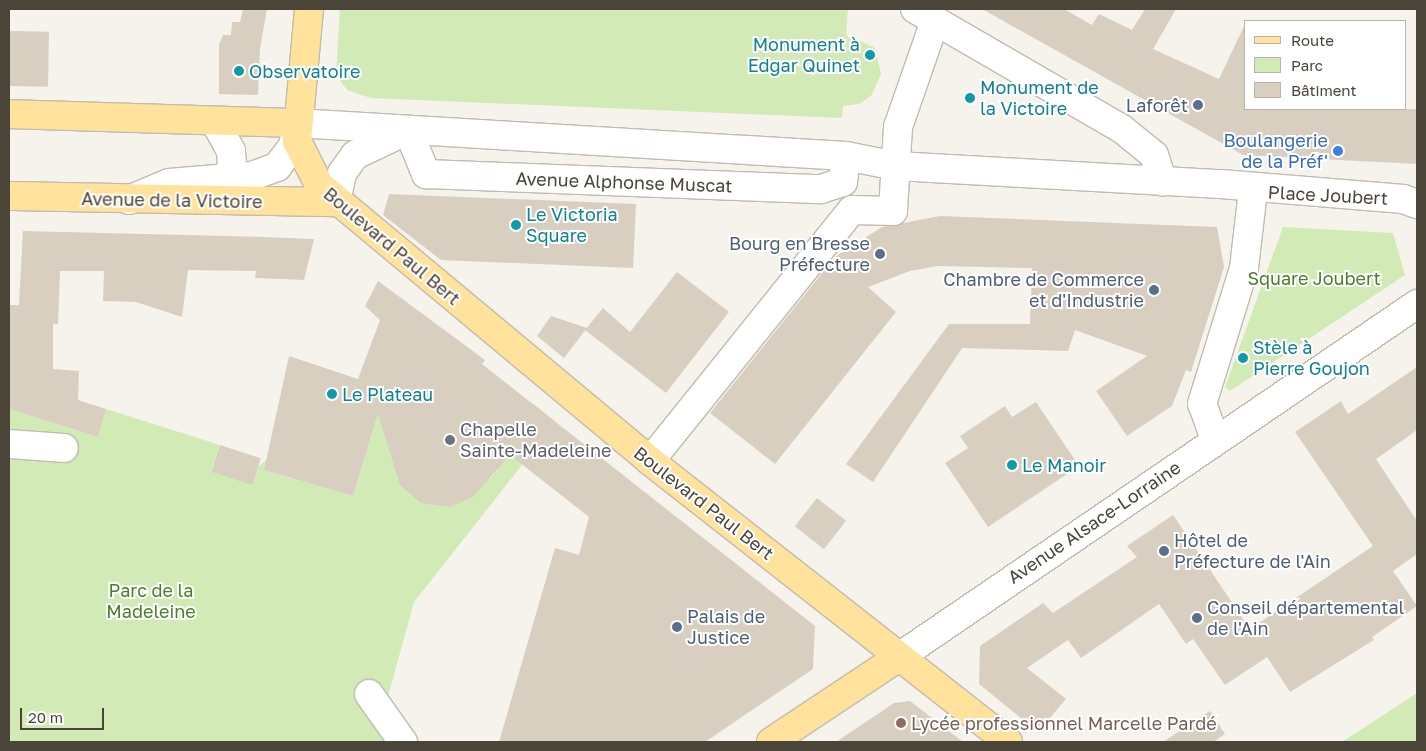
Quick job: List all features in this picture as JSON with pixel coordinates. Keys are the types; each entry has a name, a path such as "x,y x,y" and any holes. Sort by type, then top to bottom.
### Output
{"main road":[{"name":"Boulevard Paul Bert","path":"309,9 297,124 304,158 319,184 336,202 650,461 1008,742"},
{"path":"9,114 297,124"},
{"name":"Avenue de la Victoire","path":"9,196 127,201 336,202"},
{"name":"Avenue Alsace-Lorraine","path":"771,742 899,657"}],"street":[{"path":"127,201 169,182 228,178 277,167 293,146 297,124 313,83 320,9"},
{"path":"650,461 852,210 894,211 898,127 925,15 1090,108 1154,155 1163,182"},
{"path":"202,200 228,178 231,151 215,122"},
{"name":"Avenue Alphonse Muscat","path":"297,124 846,156 896,166 1163,182"},
{"name":"Avenue Alphonse Muscat","path":"408,130 426,174 821,189 842,182 846,156"},
{"name":"Avenue Alphonse Muscat","path":"336,202 342,173 355,155 408,130"},
{"name":"Place Joubert","path":"1163,182 1253,190 1412,198"},
{"path":"1215,439 1202,404 1244,268 1253,190"},
{"name":"Avenue Alsace-Lorraine","path":"899,657 1215,439 1417,304"},
{"path":"9,444 64,448"},
{"path":"369,694 403,742"}],"green space":[{"path":"340,9 848,9 846,34 875,48 881,74 871,96 859,104 843,106 842,118 371,98 347,90 336,74"},
{"name":"Square Joubert","path":"1283,227 1393,233 1405,275 1230,391 1225,387"},
{"name":"Parc de la Madeleine","path":"387,385 490,479 498,469 500,442 531,402 556,422 414,602 387,700 417,742 9,742 9,409 98,437 106,409 220,445 211,471 258,467 266,460 274,473 353,496"},
{"path":"1417,693 1417,742 1342,742"}],"building":[{"name":"Observatoire","path":"243,9 267,9 260,49 258,95 219,94 219,45 223,35 231,35 232,22 240,22"},
{"path":"982,9 1064,9 1092,25 1099,14 1132,30 1145,9 1176,9 1153,49 1219,79 1244,26 1244,110 1417,109 1417,164 1243,155"},
{"path":"9,31 49,32 48,87 9,86"},
{"name":"Le Victoria Square","path":"389,194 636,204 633,268 441,260 383,215"},
{"path":"940,216 1217,227 1224,267 1191,372 1186,370 1172,406 1127,436 1096,391 1147,356 1075,330 1068,351 962,348 873,482 846,464 949,324 1030,324 1032,268 938,266 910,271 868,287 896,312 775,464 710,413 835,257 882,227"},
{"path":"23,231 314,239 304,280 255,278 256,271 188,270 182,317 136,302 103,301 104,271 60,271 58,324 53,324 53,369 79,371 78,400 106,409 98,437 9,409 10,305 19,305"},
{"path":"677,272 729,312 666,393 585,330 603,308 630,332"},
{"path":"378,281 485,360 482,364 815,626 813,669 705,742 499,742 555,548 579,555 589,517 510,455 474,496 451,507 421,503 400,485 378,414 353,496 264,470 289,356 358,379 380,320 365,306"},
{"path":"551,316 587,328 564,358 537,336"},
{"name":"Hôtel de Préfecture de l'Ain","path":"1417,367 1417,430 1376,459 1417,521 1417,554 1393,571 1417,606 1372,637 1374,640 1290,692 1267,657 1225,685 1193,639 1186,644 1159,604 1081,658 1068,640 1027,668 1066,699 1038,732 979,684 980,646 1043,603 1053,613 1137,557 1127,546 1173,515 1250,629 1373,546 1295,432 1341,401 1348,414"},
{"name":"Le Manoir","path":"1036,402 1079,466 988,527 945,463 968,448 960,436 1005,406 1012,417"},
{"path":"220,445 261,458 252,485 211,472"},
{"path":"817,498 846,521 824,549 795,526"},
{"name":"Lycée professionnel Marcelle Pardé","path":"910,701 963,742 836,742 894,703"},
{"path":"1210,711 1225,734 1213,742 1163,742"}],"place":[{"name":"Monument à Edgar Quinet","path":"870,55"},
{"name":"Observatoire","path":"239,71"},
{"name":"Monument de la Victoire","path":"970,98"},
{"name":"Laforêt","path":"1198,105"},
{"name":"Boulangerie de la Préf'","path":"1338,151"},
{"name":"Le Victoria Square","path":"516,225"},
{"name":"Bourg en Bresse Préfecture","path":"880,254"},
{"name":"Chambre de Commerce et d'Industrie","path":"1154,290"},
{"name":"Stèle à Pierre Goujon","path":"1243,358"},
{"name":"Le Plateau","path":"332,394"},
{"name":"Chapelle Sainte-Madeleine","path":"450,440"},
{"name":"Le Manoir","path":"1012,465"},
{"name":"Hôtel de Préfecture de l'Ain","path":"1164,551"},
{"name":"Conseil départemental de l'Ain","path":"1197,618"},
{"name":"Palais de Justice","path":"677,627"},
{"name":"Lycée professionnel Marcelle Pardé","path":"901,723"}]}
